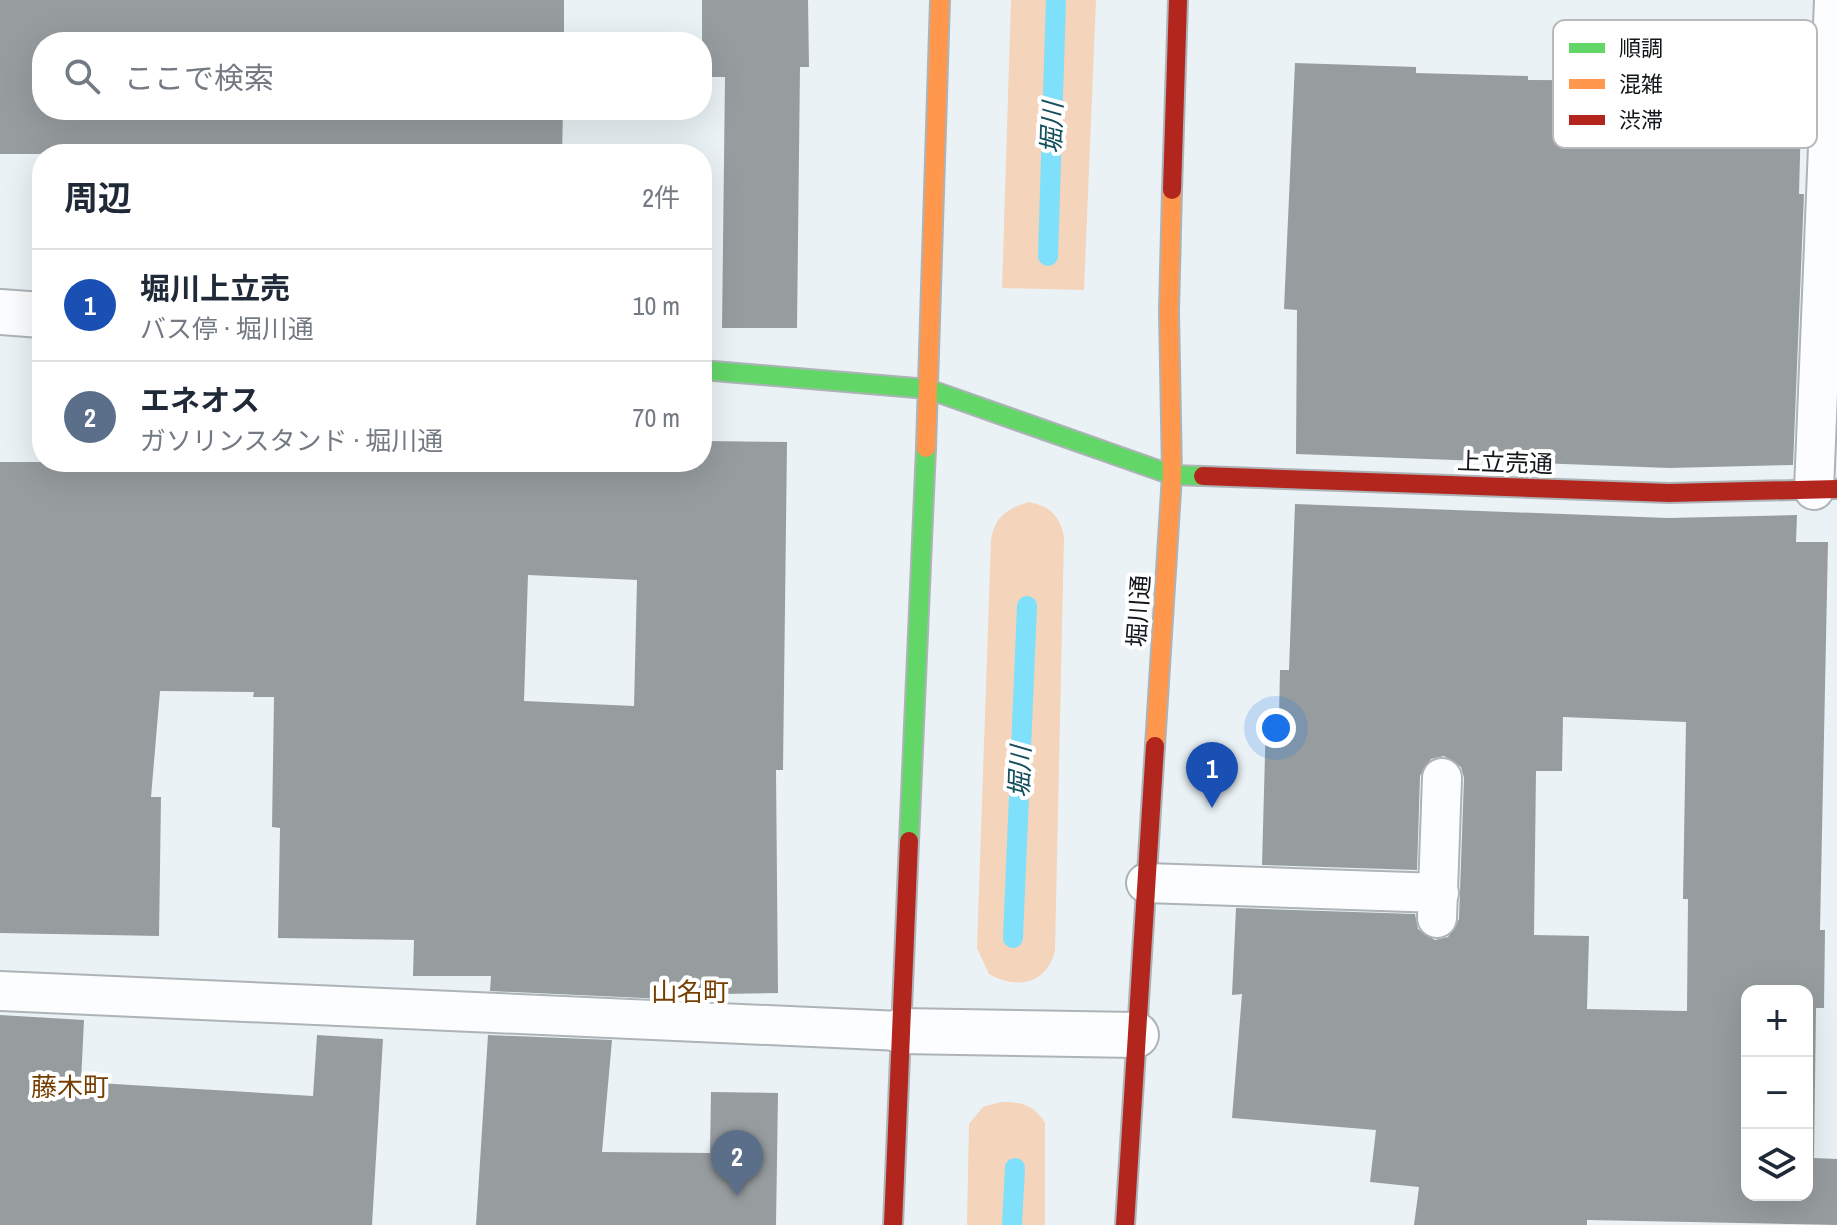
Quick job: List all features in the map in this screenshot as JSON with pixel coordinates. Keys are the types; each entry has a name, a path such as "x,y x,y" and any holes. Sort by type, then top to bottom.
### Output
{"main road":[{"path":"893,1225 928,389 940,0"},
{"name":"堀川通","path":"1125,1225 1172,475 1169,311 1178,0"},
{"name":"上立売通","path":"712,371 928,389 1172,475 1669,493 1826,489"}],"street":[{"path":"0,312 32,314"},
{"path":"901,1031 1136,1035"}],"lane":[{"path":"1826,489 1834,0"},
{"path":"1146,883 1438,905 1442,778"},
{"path":"0,991 901,1031"}],"shaded area":[{"path":"1011,0 1096,0 1084,290 1002,288"},
{"path":"1029,502 1053,513 1064,537 1055,950 1051,961 1038,977 1030,981 1010,982 989,974 977,948 991,540 995,525 1003,515"},
{"path":"1001,1102 1027,1106 1045,1123 1045,1225 967,1225 969,1124 983,1107"}],"building":[{"path":"0,0 564,0 564,32 32,32 32,120 563,120 562,144 32,144 32,154 0,154"},
{"path":"702,0 808,0 809,67 800,67 797,328 722,328 725,77 712,77 712,32 702,32"},
{"path":"1295,63 1416,67 1416,73 1528,76 1528,80 1553,80 1553,148 1800,148 1799,194 1804,194 1793,465 1669,468 1296,454 1297,310 1284,309"},
{"path":"712,441 787,442 783,770 776,770 778,993 665,995 665,999 490,991 491,976 413,976 414,940 278,938 280,828 272,827 274,697 253,697 254,692 160,691 151,797 161,797 159,936 0,933 0,462 32,462 32,472 712,472","holes":["528,575 637,580 634,706 524,701"]},
{"path":"1295,504 1668,518 1797,515 1796,542 1828,542 1820,930 1825,930 1824,1008 1816,1008 1814,1158 1837,1159 1837,1225 1587,1220 1587,1225 1414,1225 1419,1187 1370,1182 1376,1130 1232,1118 1242,994 1232,995 1236,908 1415,914 1418,929 1435,940 1448,937 1459,919 1464,778 1461,767 1444,756 1431,759 1420,776 1417,870 1262,865 1266,718 1279,718 1280,670 1289,670","holes":["1563,717 1686,722 1683,899 1688,899 1687,1011 1587,1009 1589,936 1534,935 1536,771 1562,771"]},
{"path":"0,1015 84,1020 81,1082 313,1096 317,1035 383,1039 372,1225 0,1225"},
{"path":"488,1035 612,1040 602,1152 710,1153 711,1092 778,1093 776,1225 476,1225"}],"waterway":[{"name":"堀川","path":"1048,256 1056,0"},
{"name":"堀川","path":"1013,938 1027,606"},
{"name":"堀川","path":"1012,1225 1015,1168"}],"traffic: fast":[{"path":"712,371 928,389 1172,475 1203,476"},
{"path":"909,841 926,448"}],"traffic: slow":[{"path":"926,448 940,0"},
{"path":"1155,746 1172,475 1169,311 1172,190"}],"traffic: jam":[{"path":"1172,190 1178,0"},
{"path":"1203,476 1669,493 1837,489"},
{"path":"1125,1225 1155,746"},
{"path":"893,1225 909,841"}],"place":[{"name":"堀川上立売","path":"1212,808"},
{"name":"エネオス","path":"737,1196"}],"district":[{"name":"山名町","path":"690,992"},
{"name":"藤木町","path":"70,1087"}]}
